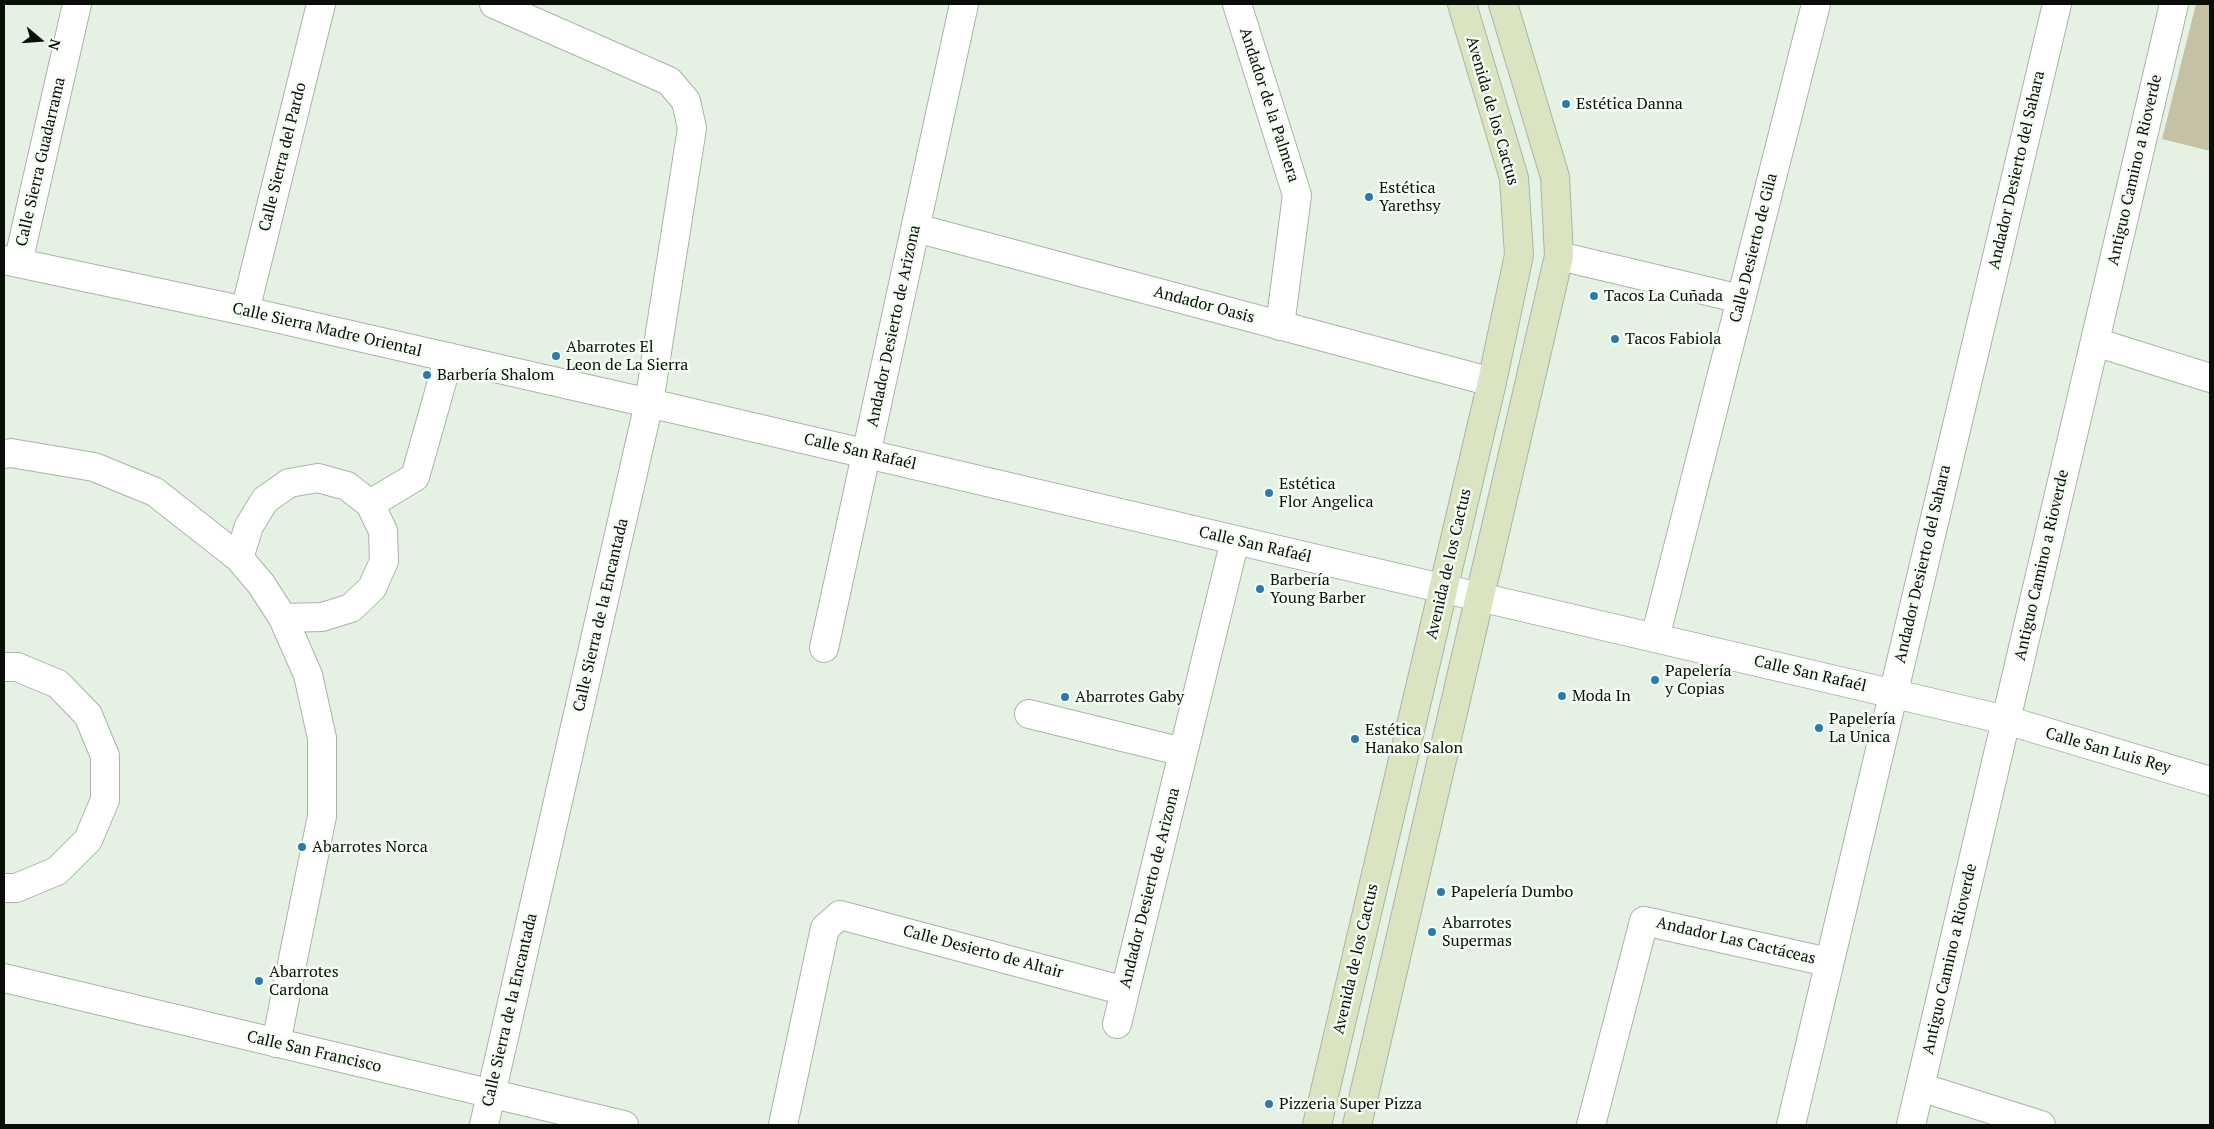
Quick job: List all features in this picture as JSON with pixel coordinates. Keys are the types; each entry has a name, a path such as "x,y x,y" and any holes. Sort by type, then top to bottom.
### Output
{"street":[{"name":"Calle Sierra Guadarrama","path":"11,261 77,4"},
{"name":"Calle Sierra del Pardo","path":"245,311 321,4"},
{"name":"Calle Sierra de la Encantada","path":"484,1125 649,403 692,128 686,101 670,81 494,4"},
{"name":"Andador Desierto de Arizona","path":"824,648 964,4"},
{"name":"Andador de la Palmera","path":"1237,4 1298,195 1280,326"},
{"name":"Avenida de los Cactus","path":"1317,1125 1492,382 1519,254 1514,178 1462,4"},
{"path":"1357,1125 1559,256 1554,177 1503,4"},
{"path":"1798,4 1809,34"},
{"name":"Calle Desierto de Gila","path":"1655,638 1816,4"},
{"name":"Andador Desierto del Sahara","path":"1791,1125 1828,962 2057,4"},
{"name":"Antiguo Camino a Rioverde","path":"1911,1125 2174,4"},
{"name":"Andador Oasis","path":"916,228 1492,382"},
{"path":"1559,256 1742,299"},
{"name":"Calle Sierra Madre Oriental","path":"11,261 245,311 649,403"},
{"path":"2095,342 2210,378"},
{"path":"370,504 415,477 449,357"},
{"name":"Calle San Rafaél","path":"649,403 2006,720"},
{"path":"4,454 94,466 155,492 239,558 261,584 283,618 308,675 322,738 322,816 276,1043"},
{"path":"239,558 250,526 265,500 289,483 318,478 347,486 370,504 383,530 384,561 372,588 350,608 322,617 283,618"},
{"name":"Andador Desierto de Arizona","path":"1117,1024 1235,540"},
{"path":"4,667 17,667 58,684 88,715 104,756 105,800 88,840 57,871 16,888 4,888"},
{"path":"1029,714 1183,752"},
{"name":"Calle San Luis Rey","path":"2006,720 2210,781"},
{"name":"Calle Desierto de Altair","path":"783,1125 825,928 840,915 1125,991"},
{"name":"Andador Las Cactáceas","path":"1591,1125 1644,921 1828,962"},
{"name":"Calle San Francisco","path":"4,978 624,1125"},
{"path":"1920,1087 2041,1125"}],"shaded area":[{"path":"2196,4 2210,4 2210,151 2162,139"}],"place":[{"name":"Estética Danna","path":"1566,104"},
{"name":"Estética Yarethsy","path":"1369,197"},
{"name":"Tacos La Cuñada","path":"1594,296"},
{"name":"Tacos Fabiola","path":"1615,339"},
{"name":"Abarrotes El Leon de La Sierra","path":"556,356"},
{"name":"Barbería Shalom","path":"427,375"},
{"name":"Estética Flor Angelica","path":"1269,493"},
{"name":"Barbería Young Barber","path":"1260,589"},
{"name":"Papelería y Copias","path":"1655,680"},
{"name":"Moda In","path":"1562,696"},
{"name":"Abarrotes Gaby","path":"1065,697"},
{"name":"Papelería La Unica","path":"1819,728"},
{"name":"Estética Hanako Salon","path":"1355,739"},
{"name":"Abarrotes Norca","path":"302,847"},
{"name":"Papelería Dumbo","path":"1441,892"},
{"name":"Abarrotes Supermas","path":"1432,932"},
{"name":"Abarrotes Cardona","path":"259,981"},
{"name":"Pizzeria Super Pizza","path":"1269,1104"}]}
